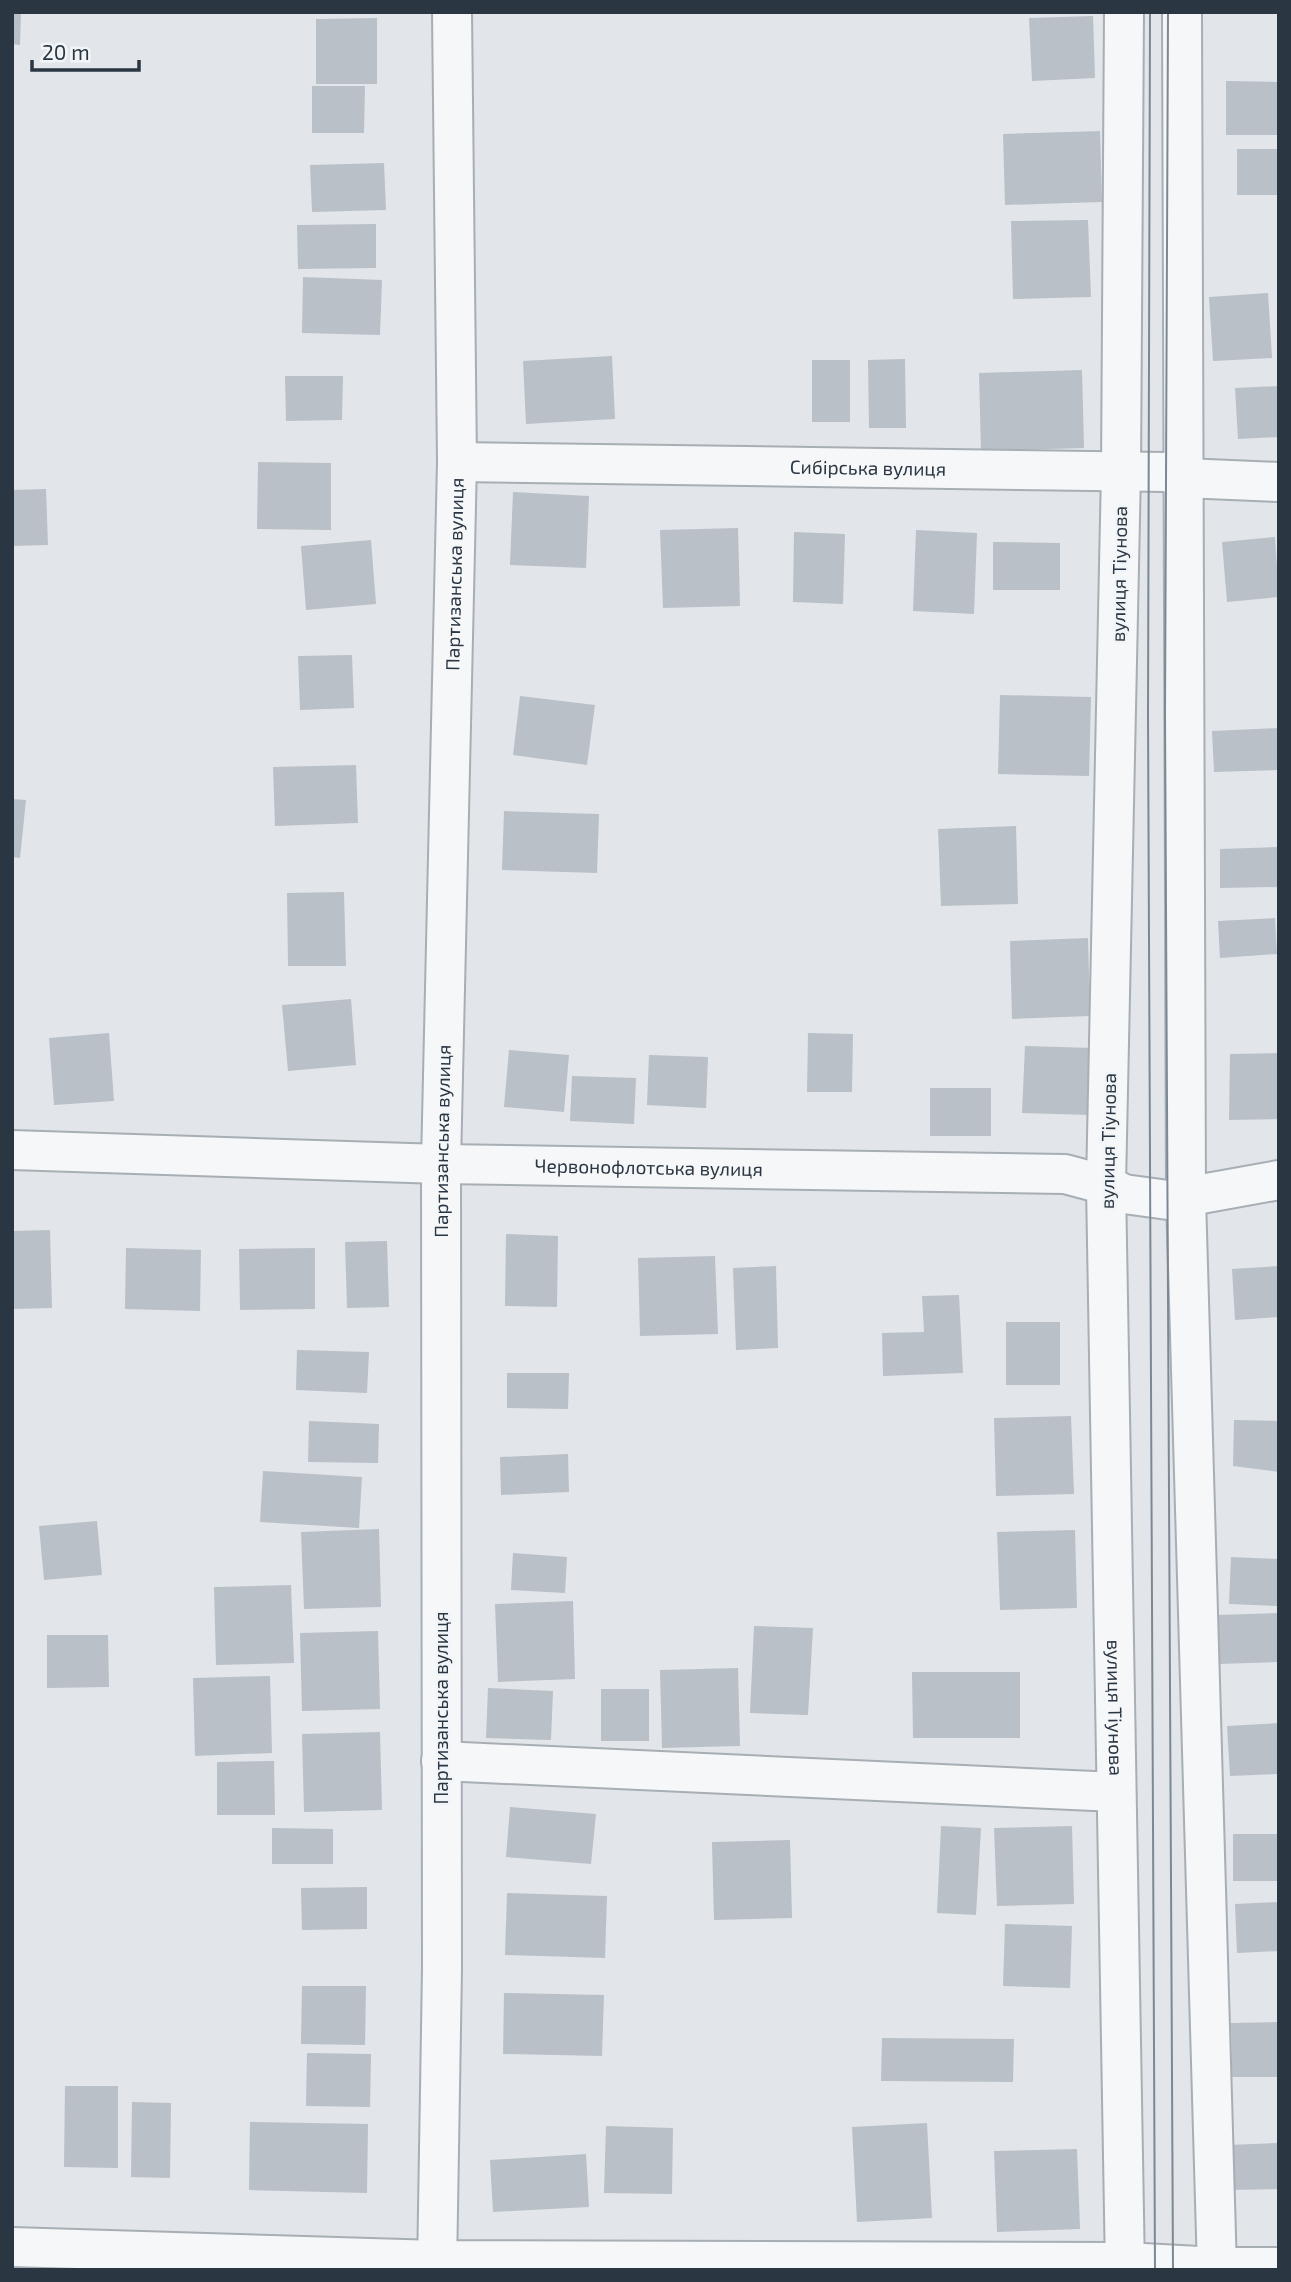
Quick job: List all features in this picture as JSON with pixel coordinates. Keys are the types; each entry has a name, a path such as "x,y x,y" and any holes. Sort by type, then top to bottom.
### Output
{"street":[{"name":"Партизанська вулиця","path":"437,2265 442,1969 441,1164 457,462 453,12"},
{"name":"вулиця Тіунова","path":"1124,12 1121,471 1107,1185 1125,2266"},
{"path":"1182,12 1186,1197 1217,2268"},
{"name":"Сибірська вулиця","path":"457,462 1166,472 1184,478 1279,482"},
{"name":"Червонофлотська вулиця","path":"12,1150 441,1164 1065,1174 1107,1185 1124,1194 1168,1200 1279,1180"},
{"path":"441,1761 1116,1792"},
{"path":"12,2247 437,2265 1279,2267"}],"building":[{"path":"12,12 21,12 20,45 12,44"},
{"path":"1093,16 1095,78 1032,81 1029,18"},
{"path":"377,18 377,84 316,84 316,19"},
{"path":"1226,81 1279,82 1279,135 1226,135"},
{"path":"312,86 365,86 364,133 312,133"},
{"path":"1100,131 1102,202 1005,205 1003,134"},
{"path":"1237,149 1279,149 1279,195 1237,195"},
{"path":"384,163 386,210 312,212 310,165"},
{"path":"1088,220 1091,297 1013,299 1011,221"},
{"path":"376,224 376,268 298,269 297,225"},
{"path":"303,277 382,280 380,335 302,333"},
{"path":"1268,293 1272,358 1213,361 1209,297"},
{"path":"612,356 615,419 526,424 523,361"},
{"path":"905,359 906,428 869,428 868,360"},
{"path":"812,360 850,360 850,422 812,422"},
{"path":"1082,370 1084,448 981,451 979,373"},
{"path":"285,376 343,376 342,420 286,421"},
{"path":"1279,386 1279,437 1238,439 1235,388"},
{"path":"258,462 331,463 331,530 257,529"},
{"path":"46,489 48,545 12,546 12,490"},
{"path":"513,492 589,496 586,568 510,565"},
{"path":"738,528 740,606 663,608 660,530"},
{"path":"916,530 977,533 974,614 913,611"},
{"path":"794,532 845,534 843,604 793,602"},
{"path":"1275,537 1279,597 1227,602 1222,542"},
{"path":"371,540 376,604 306,610 301,546"},
{"path":"993,542 1060,543 1060,590 993,590"},
{"path":"352,655 354,708 300,710 298,656"},
{"path":"1000,695 1091,697 1089,776 998,774"},
{"path":"520,696 595,705 587,765 513,755"},
{"path":"1279,728 1279,770 1214,772 1212,731"},
{"path":"356,765 358,823 275,826 273,767"},
{"path":"12,799 26,800 20,858 12,857"},
{"path":"504,811 599,814 597,873 502,870"},
{"path":"1016,826 1018,904 941,906 938,829"},
{"path":"1279,847 1279,887 1220,888 1220,849"},
{"path":"344,892 346,966 288,966 287,893"},
{"path":"1275,918 1277,954 1220,958 1218,921"},
{"path":"1088,938 1090,1016 1012,1019 1010,941"},
{"path":"351,999 356,1065 288,1071 282,1005"},
{"path":"109,1033 114,1101 54,1105 49,1038"},
{"path":"808,1033 853,1034 852,1092 807,1092"},
{"path":"1025,1046 1093,1048 1090,1115 1022,1113"},
{"path":"509,1050 569,1055 564,1112 504,1107"},
{"path":"1279,1053 1279,1119 1229,1120 1230,1054"},
{"path":"649,1055 708,1057 706,1108 647,1105"},
{"path":"572,1076 636,1078 634,1124 570,1121"},
{"path":"930,1088 991,1088 991,1136 930,1136"},
{"path":"50,1230 52,1308 12,1309 12,1231"},
{"path":"506,1234 558,1236 557,1307 505,1306"},
{"path":"387,1241 389,1307 347,1308 345,1242"},
{"path":"126,1248 201,1250 200,1311 125,1309"},
{"path":"315,1248 315,1309 240,1310 239,1249"},
{"path":"715,1256 718,1334 640,1336 638,1258"},
{"path":"776,1266 778,1348 736,1350 733,1268"},
{"path":"1279,1266 1279,1317 1235,1320 1232,1269"},
{"path":"959,1295 963,1373 883,1376 882,1333 924,1332 922,1296"},
{"path":"1006,1322 1060,1322 1060,1385 1006,1385"},
{"path":"297,1350 369,1352 367,1393 296,1390"},
{"path":"507,1373 569,1373 568,1409 507,1408"},
{"path":"1071,1416 1074,1494 996,1496 994,1418"},
{"path":"1234,1420 1279,1421 1279,1472 1233,1466"},
{"path":"309,1421 379,1424 378,1463 308,1462"},
{"path":"568,1454 569,1492 501,1495 500,1457"},
{"path":"263,1471 362,1477 359,1528 260,1522"},
{"path":"97,1521 102,1575 44,1580 39,1526"},
{"path":"379,1529 381,1607 304,1609 301,1532"},
{"path":"1075,1530 1077,1608 1000,1610 997,1532"},
{"path":"513,1553 567,1557 565,1593 511,1590"},
{"path":"1231,1557 1279,1559 1279,1606 1229,1604"},
{"path":"291,1585 294,1663 216,1665 214,1587"},
{"path":"573,1601 575,1679 498,1682 495,1604"},
{"path":"1279,1613 1279,1662 1218,1664 1216,1615"},
{"path":"754,1626 813,1628 808,1715 750,1713"},
{"path":"378,1631 380,1709 302,1711 300,1633"},
{"path":"47,1635 108,1635 109,1687 47,1688"},
{"path":"738,1668 740,1746 662,1748 660,1670"},
{"path":"912,1672 1020,1672 1020,1738 913,1738"},
{"path":"270,1676 272,1753 195,1756 193,1678"},
{"path":"488,1688 553,1691 551,1740 486,1738"},
{"path":"601,1689 649,1689 649,1741 601,1741"},
{"path":"1279,1723 1279,1774 1230,1776 1227,1726"},
{"path":"380,1732 382,1810 304,1812 302,1734"},
{"path":"274,1761 275,1815 217,1815 217,1762"},
{"path":"510,1807 596,1814 591,1864 506,1857"},
{"path":"941,1826 981,1828 976,1915 937,1913"},
{"path":"1072,1826 1074,1904 997,1906 994,1828"},
{"path":"272,1828 333,1829 333,1864 272,1864"},
{"path":"1233,1834 1279,1834 1279,1881 1233,1881"},
{"path":"790,1840 792,1918 714,1920 712,1842"},
{"path":"367,1887 367,1929 302,1930 301,1888"},
{"path":"507,1893 607,1896 605,1958 505,1955"},
{"path":"1279,1902 1279,1951 1237,1953 1235,1904"},
{"path":"1005,1924 1072,1926 1070,1988 1003,1986"},
{"path":"302,1986 366,1986 365,2045 301,2044"},
{"path":"504,1993 604,1995 602,2056 503,2054"},
{"path":"1279,2022 1279,2077 1232,2077 1231,2023"},
{"path":"882,2038 1014,2039 1013,2082 881,2081"},
{"path":"307,2053 371,2054 370,2107 306,2106"},
{"path":"65,2086 118,2086 118,2168 64,2167"},
{"path":"132,2102 171,2103 170,2178 131,2177"},
{"path":"250,2122 368,2124 367,2193 249,2190"},
{"path":"927,2123 932,2218 857,2222 852,2127"},
{"path":"606,2126 673,2128 672,2194 604,2193"},
{"path":"1279,2143 1279,2189 1229,2190 1228,2145"},
{"path":"1077,2149 1080,2229 997,2232 994,2151"},
{"path":"586,2154 589,2207 493,2212 490,2160"}],"tram line":[{"path":"1150,12 1148,715 1155,2270"},
{"path":"1168,12 1165,715 1173,2270"}]}
